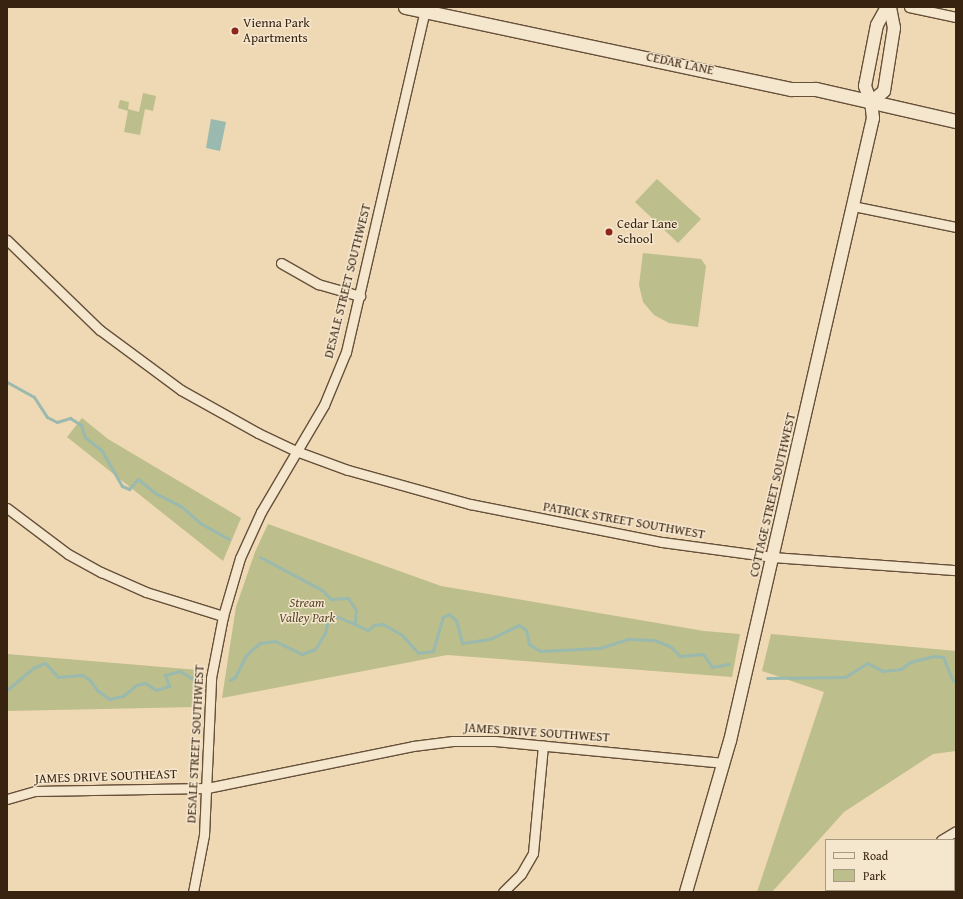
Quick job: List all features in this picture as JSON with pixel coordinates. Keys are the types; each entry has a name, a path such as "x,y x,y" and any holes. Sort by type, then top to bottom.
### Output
{"main road":[{"name":"CEDAR LANE","path":"405,7 781,87 816,89 956,121"}],"street":[{"name":"COTTAGE STREET SOUTHWEST","path":"686,892 724,763 874,118 872,102 865,86 877,25 887,7"},
{"path":"872,102 884,91 894,28 890,7"},
{"path":"909,7 956,17"},
{"name":"DESALE STREET SOUTHWEST","path":"193,892 204,835 211,678 223,616 245,547 272,488 312,427 334,382 346,352 425,11"},
{"path":"853,206 956,227"},
{"name":"PATRICK STREET SOUTHWEST","path":"7,240 77,310 142,363 224,416 296,451 381,481 470,504 585,529 773,557 956,570"},
{"path":"281,263 318,284 360,296"},
{"path":"8,511 68,554 101,572 146,592 223,616"},
{"name":"JAMES DRIVE SOUTHWEST","path":"207,788 413,746 479,740 724,763"},
{"path":"503,892 521,874 533,853 543,745"},
{"name":"JAMES DRIVE SOUTHEAST","path":"7,799 35,791 207,788"},
{"path":"943,839 956,831"}],"green space":[{"path":"143,93 156,96 153,111 145,109 140,135 124,132 128,111 118,108 120,100 129,102 128,109 139,112"},
{"path":"657,179 701,219 678,243 635,202"},
{"path":"643,253 701,259 706,266 698,327 669,323 654,315 643,302 639,285"},
{"path":"82,418 108,439 241,518 223,561 67,437"},
{"name":"Stream Valley Park","path":"268,524 441,586 704,631 740,634 732,677 447,655 222,698 236,607 255,552"},
{"path":"771,634 956,651 956,751 933,754 844,812 772,892 757,892 824,692 762,671"},
{"path":"7,654 198,670 195,707 7,711"}],"water":[{"path":"211,119 226,122 220,151 206,148"}],"waterway":[{"path":"7,382 34,397 47,417 57,422 70,418 81,425 85,437 102,451 122,486 129,489 138,479 155,493 181,506 200,523 229,539"},
{"path":"260,557 322,590 331,599 348,598 356,610 355,622"},
{"path":"230,680 235,677 246,655 260,643 275,641 302,654 315,649 325,633 327,624 336,616 368,630 374,625 383,624 402,635 418,653 433,651 443,617 449,614 456,620 462,643 490,639 519,625 526,630 529,644 540,651 600,648 627,639 654,640 671,647 680,656 703,654 712,667 729,664"},
{"path":"767,678 845,677 867,663 883,671 901,669 910,662 934,656 943,657 952,679 956,683"},
{"path":"7,690 33,668 45,663 58,677 82,675 89,679 97,690 109,699 123,696 136,685 145,683 156,690 169,686 165,675 180,671 193,679"}],"place":[{"name":"Vienna Park Apartments","path":"235,31"},
{"name":"Cedar Lane School","path":"609,232"}]}
